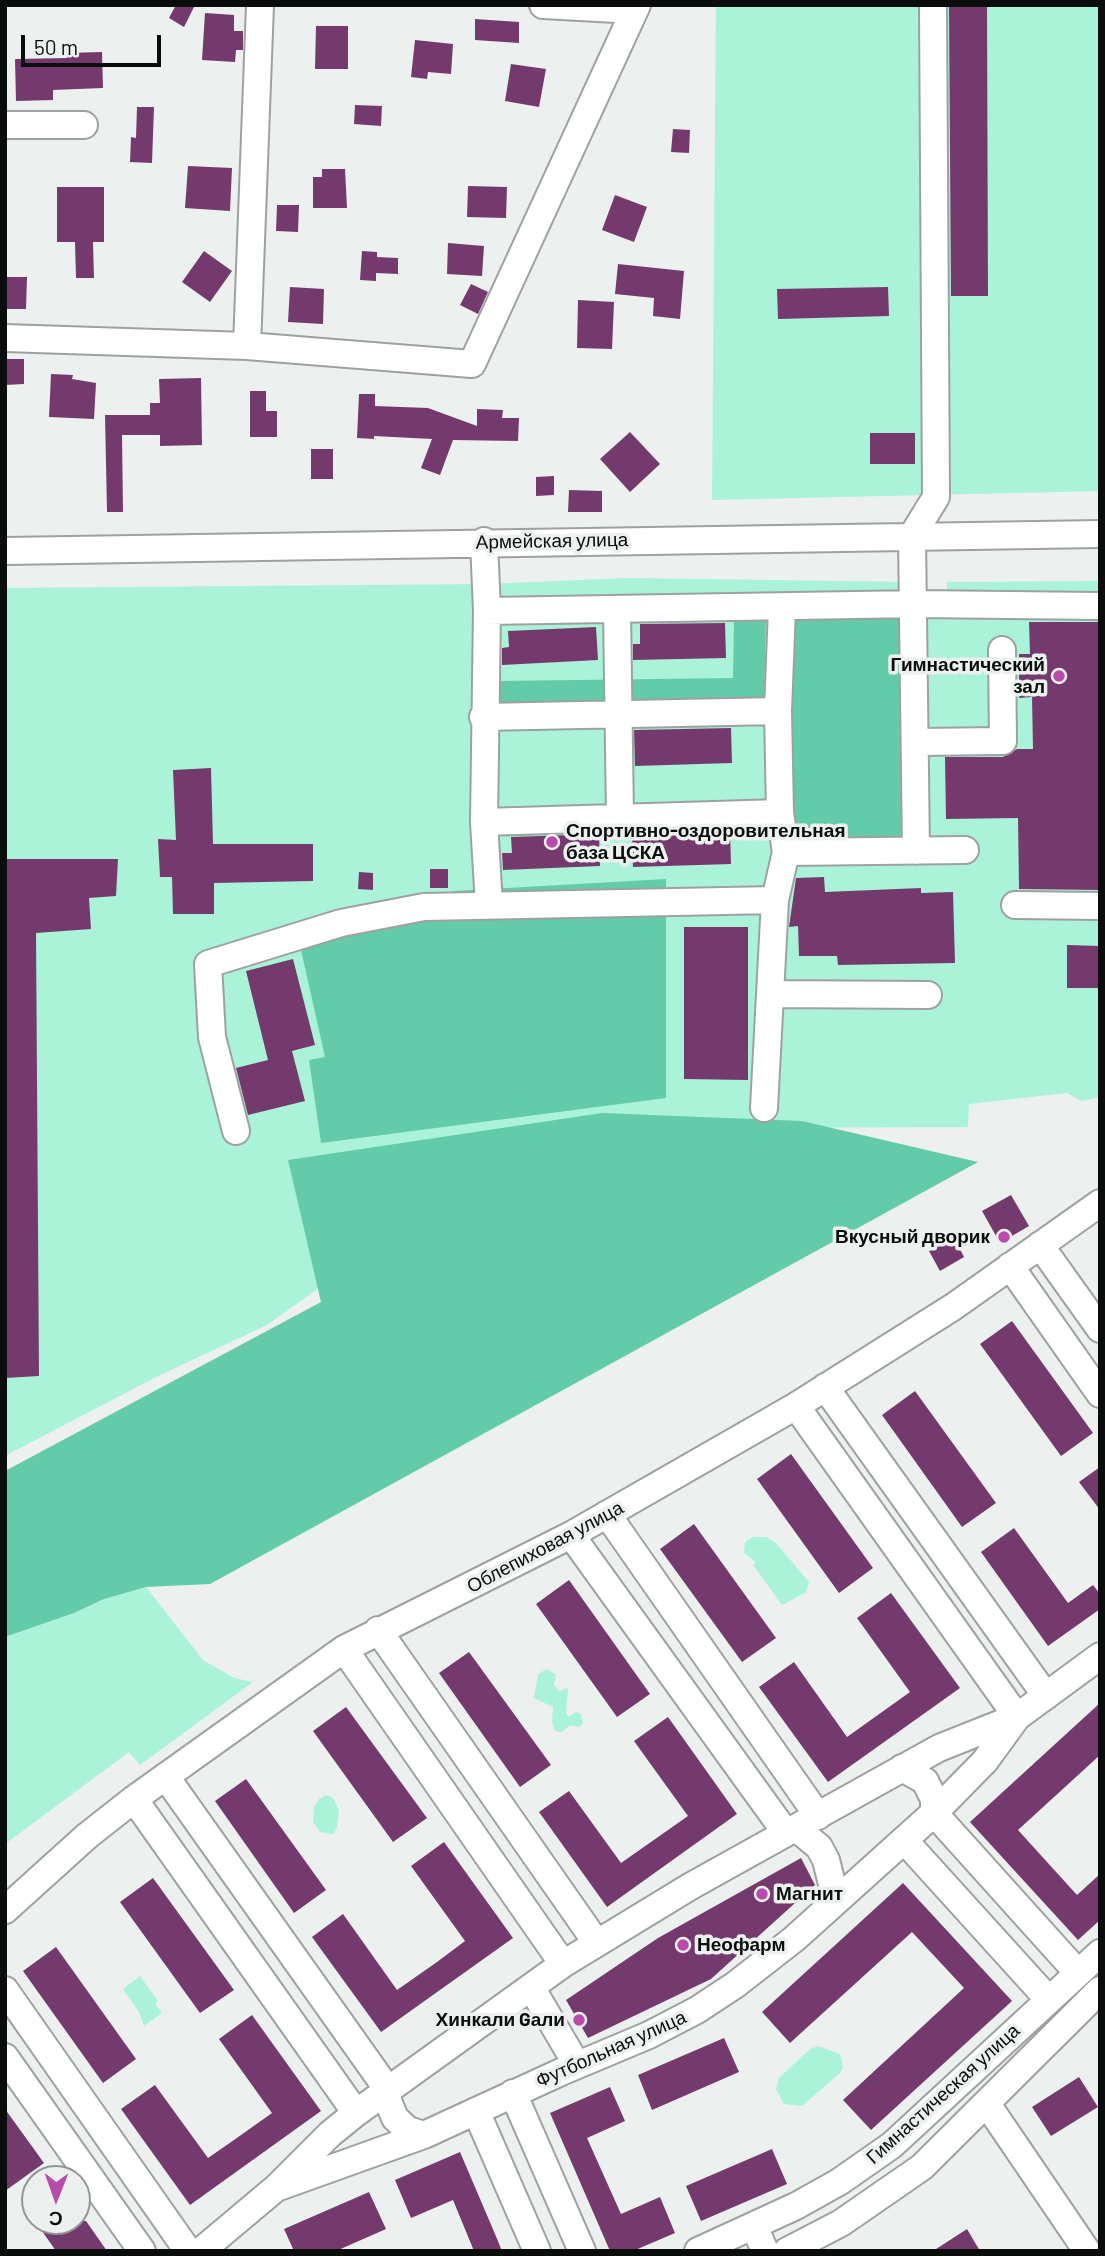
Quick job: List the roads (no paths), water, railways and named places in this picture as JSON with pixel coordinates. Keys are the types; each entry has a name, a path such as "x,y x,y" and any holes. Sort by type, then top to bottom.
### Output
{"street":[{"path":"247,346 260,5"},
{"path":"5,338 247,346 472,364 636,8 542,5"},
{"path":"916,851 916,604 912,537 936,496 933,5"},
{"path":"5,125 84,125"},
{"name":"Армейская улица","path":"5,551 484,541 1100,534"},
{"path":"484,541 487,611 483,717 484,822 489,905"},
{"path":"487,611 916,604 1100,606"},
{"path":"764,1108 775,900 786,852 780,813 778,711 782,608"},
{"path":"617,610 620,818"},
{"path":"916,742 1003,741 1002,650"},
{"path":"483,717 778,711"},
{"path":"484,822 780,813"},
{"path":"786,852 965,850"},
{"path":"236,1130 212,1037 208,964 341,923 424,907 775,900"},
{"path":"1015,905 1100,906"},
{"path":"770,994 928,995"},
{"name":"Облепиховая улица","path":"5,1910 68,1852 134,1799 344,1650 571,1535 796,1406 916,1331 1100,1203"},
{"path":"1040,1245 1100,1329"},
{"path":"1010,1266 1100,1394"},
{"path":"825,1387 1046,1696"},
{"path":"796,1406 1017,1717"},
{"path":"607,1514 800,1826"},
{"path":"571,1535 826,1860 833,1888 831,1903"},
{"path":"379,1630 596,1942"},
{"path":"344,1650 562,1964"},
{"name":"Футбольная улица","path":"201,2251 276,2188 356,2113 562,1964 902,1768 939,1748 1017,1717 1100,1656"},
{"name":"Футбольная улица","path":"276,2188 355,2163 424,2135 649,2035 697,2010 784,1947 934,1813 985,1761 1017,1717"},
{"path":"902,1768 925,1781 934,1799 934,1813 1078,1973"},
{"path":"166,1777 388,2090 388,2101 395,2118 408,2130 424,2135"},
{"path":"134,1799 356,2113"},
{"path":"904,1840 1049,2000"},
{"name":"Гимнастическая улица","path":"698,2251 754,2226 839,2182 891,2145 1100,1953"},
{"path":"531,1987 577,2065"},
{"path":"5,1990 188,2251"},
{"name":"Гимнастическая улица","path":"787,2251 878,2200 922,2167 1100,1990"},
{"path":"5,2057 142,2251"},
{"path":"513,2094 582,2251"},
{"path":"987,2104 1087,2251"},
{"path":"476,2111 537,2251"},
{"path":"333,2132 339,2151 355,2163"},
{"path":"754,2226 765,2251"}],"place":[{"name":"Гимнастический зал","path":"1059,676"},
{"name":"Спортивно-оздоровительная база ЦСКА","path":"552,842"},
{"name":"Вкусный дворик","path":"1004,1237"},
{"name":"Магнит","path":"762,1894"},
{"name":"Неофарм","path":"683,1945"},
{"name":"Хинкали Gали","path":"579,2020"}]}
